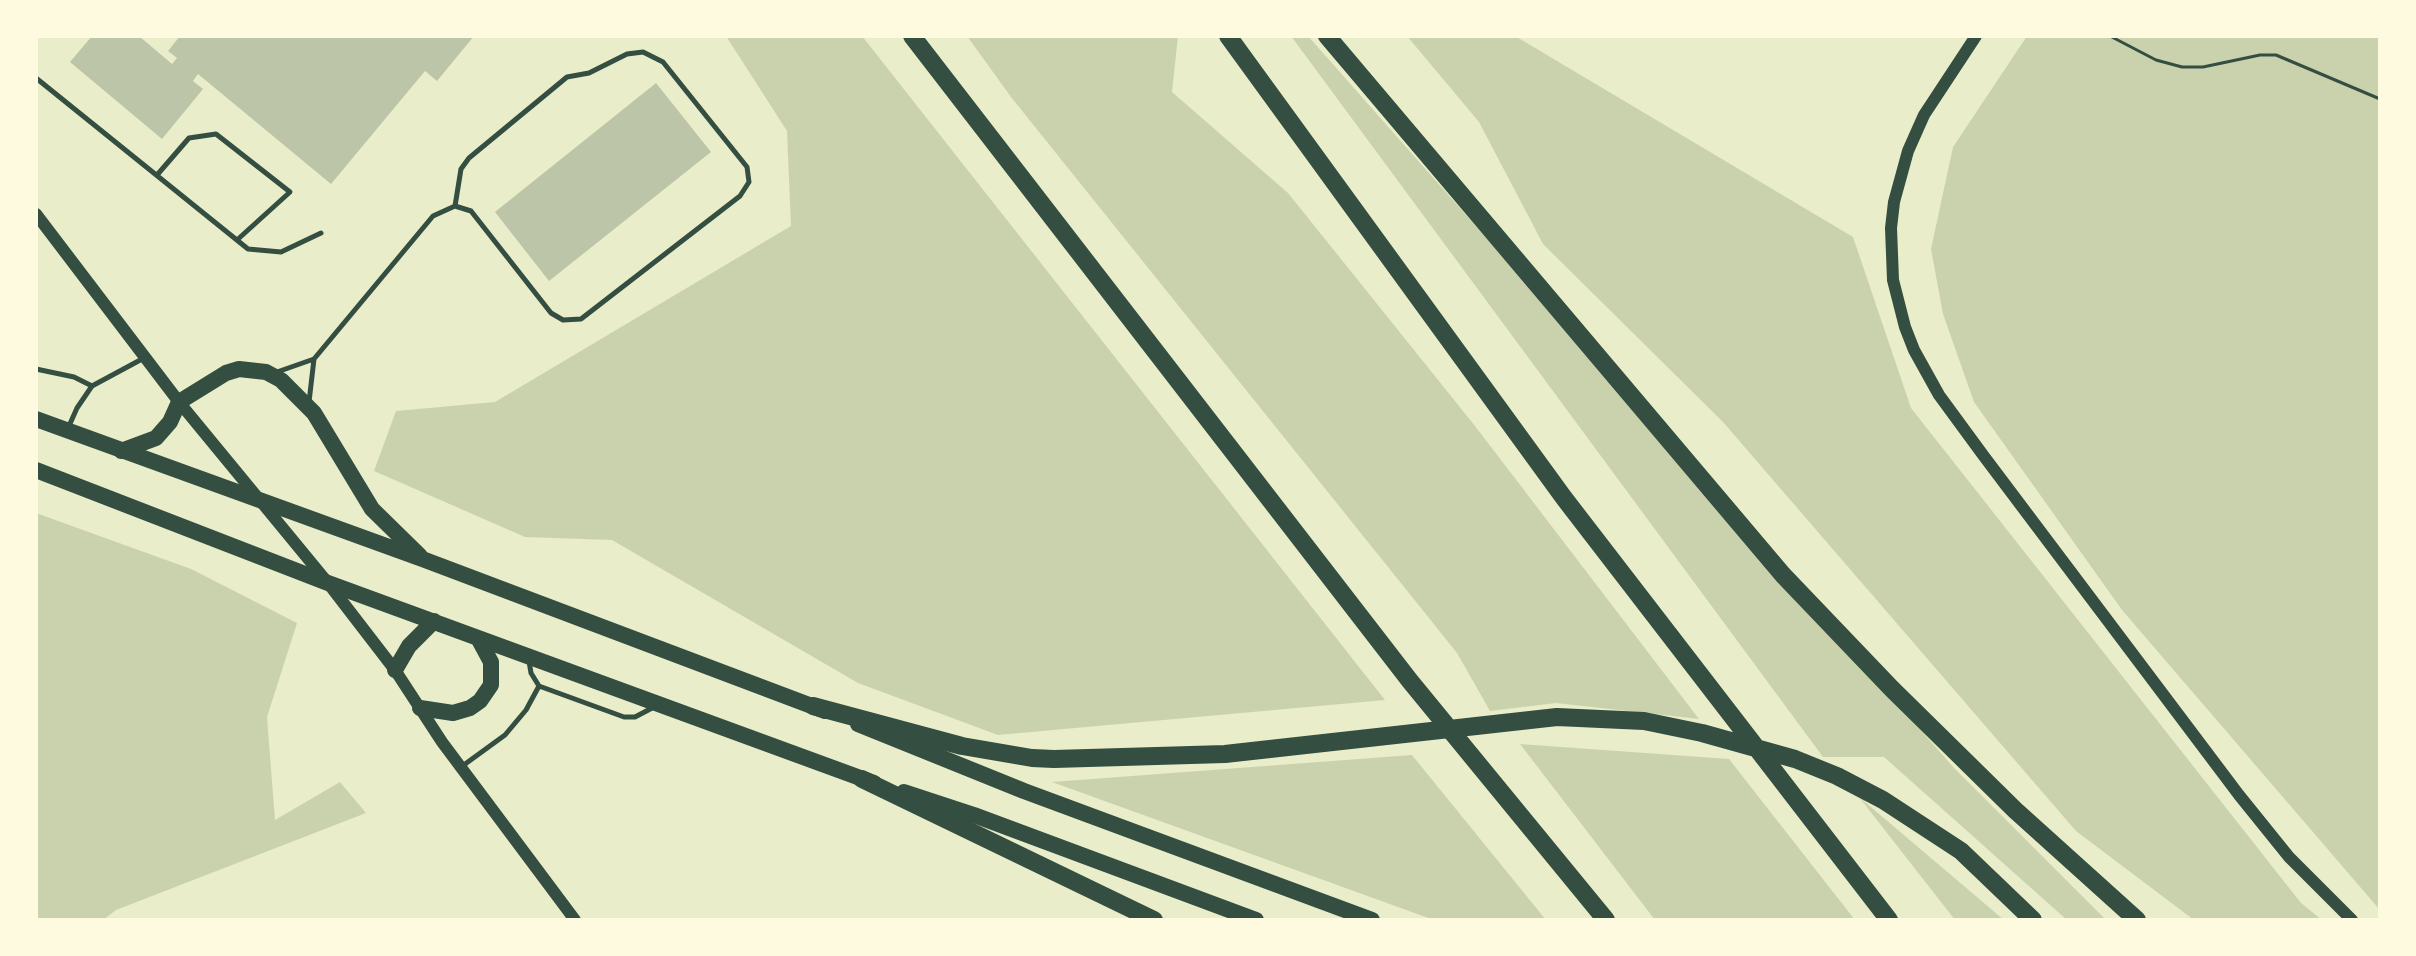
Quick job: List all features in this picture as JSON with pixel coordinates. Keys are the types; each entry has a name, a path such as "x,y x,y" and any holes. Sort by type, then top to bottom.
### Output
{"highway":[{"path":"912,36 1410,681 1606,920"},
{"path":"1228,36 1555,486 1889,920"},
{"path":"1327,36 1783,575 1892,689 2015,810 2137,920"},
{"path":"121,451 156,438 170,422 179,402 226,373 250,369 270,374 281,380 308,407 372,509 425,560"},
{"path":"36,419 425,560 813,706 1024,791 1372,920"},
{"path":"36,470 328,583 862,779 974,815 1256,920"},
{"path":"395,670 409,646 434,621"},
{"path":"420,708 453,713 480,701 491,685 491,662 478,638"},
{"path":"813,706 962,746 1054,759 1225,754 1557,717 1644,721 1702,733 1795,759 1848,782 1927,826 1961,851 2033,920"},
{"path":"862,779 1154,920"}],"street":[{"path":"1976,36 1924,115 1908,151 1894,202 1891,241 1893,280 1914,350 1939,395 2239,795 2298,866 2352,920"},
{"path":"36,214 179,402 328,583 395,670 461,767 575,920"}],"lane":[{"path":"270,374 314,359 433,216 455,206 471,211 551,313 563,320 581,319 740,196 749,182 747,167 663,62 643,52 627,54 589,73 567,77 469,158 461,169 455,206"},
{"path":"36,78 248,249 281,252 321,233"},
{"path":"157,175 189,138 216,134 290,192 237,240"},
{"path":"67,431 77,408 92,386 145,358"},
{"path":"308,407 314,359"},
{"path":"36,369 74,377 92,386"},
{"path":"528,656 531,673 539,686 624,717 635,717 660,705"},
{"path":"461,767 505,735 526,710 539,686"}],"path":[{"path":"2110,36 2156,60 2182,67 2203,67 2260,55 2276,55 2380,99"}],"green space":[{"path":"726,36 862,36 1385,700 998,735 858,683 612,540 525,537 374,471 396,411 495,402 791,226 787,131"},
{"path":"967,36 1178,36 1172,92 1288,193 1475,426 1699,719 1556,703 1490,711 1457,653 1011,97"},
{"path":"1291,36 1308,36 1955,769 2106,920 2067,920 1884,757 1823,757"},
{"path":"1407,36 1515,36 1853,237 1911,408 2301,903 2322,920 2194,920 2076,831 1723,422 1543,244 1479,122"},
{"path":"2027,36 2380,36 2380,910 2122,610 1974,402 1943,314 1931,249 1953,147"},
{"path":"36,513 191,569 297,623 267,717 275,820 340,782 366,813 116,910 103,920 36,920"},
{"path":"1520,744 1729,759 1855,920 1655,920"},
{"path":"1412,755 1546,920 1434,920 1052,782"},
{"path":"1859,797 2004,920 1955,920"}],"building":[{"path":"92,36 139,36 172,64 177,58 168,51 180,36 474,36 437,81 425,71 331,184 198,74 193,81 203,89 162,139 70,62"},
{"path":"656,83 711,152 549,281 495,212"}]}
